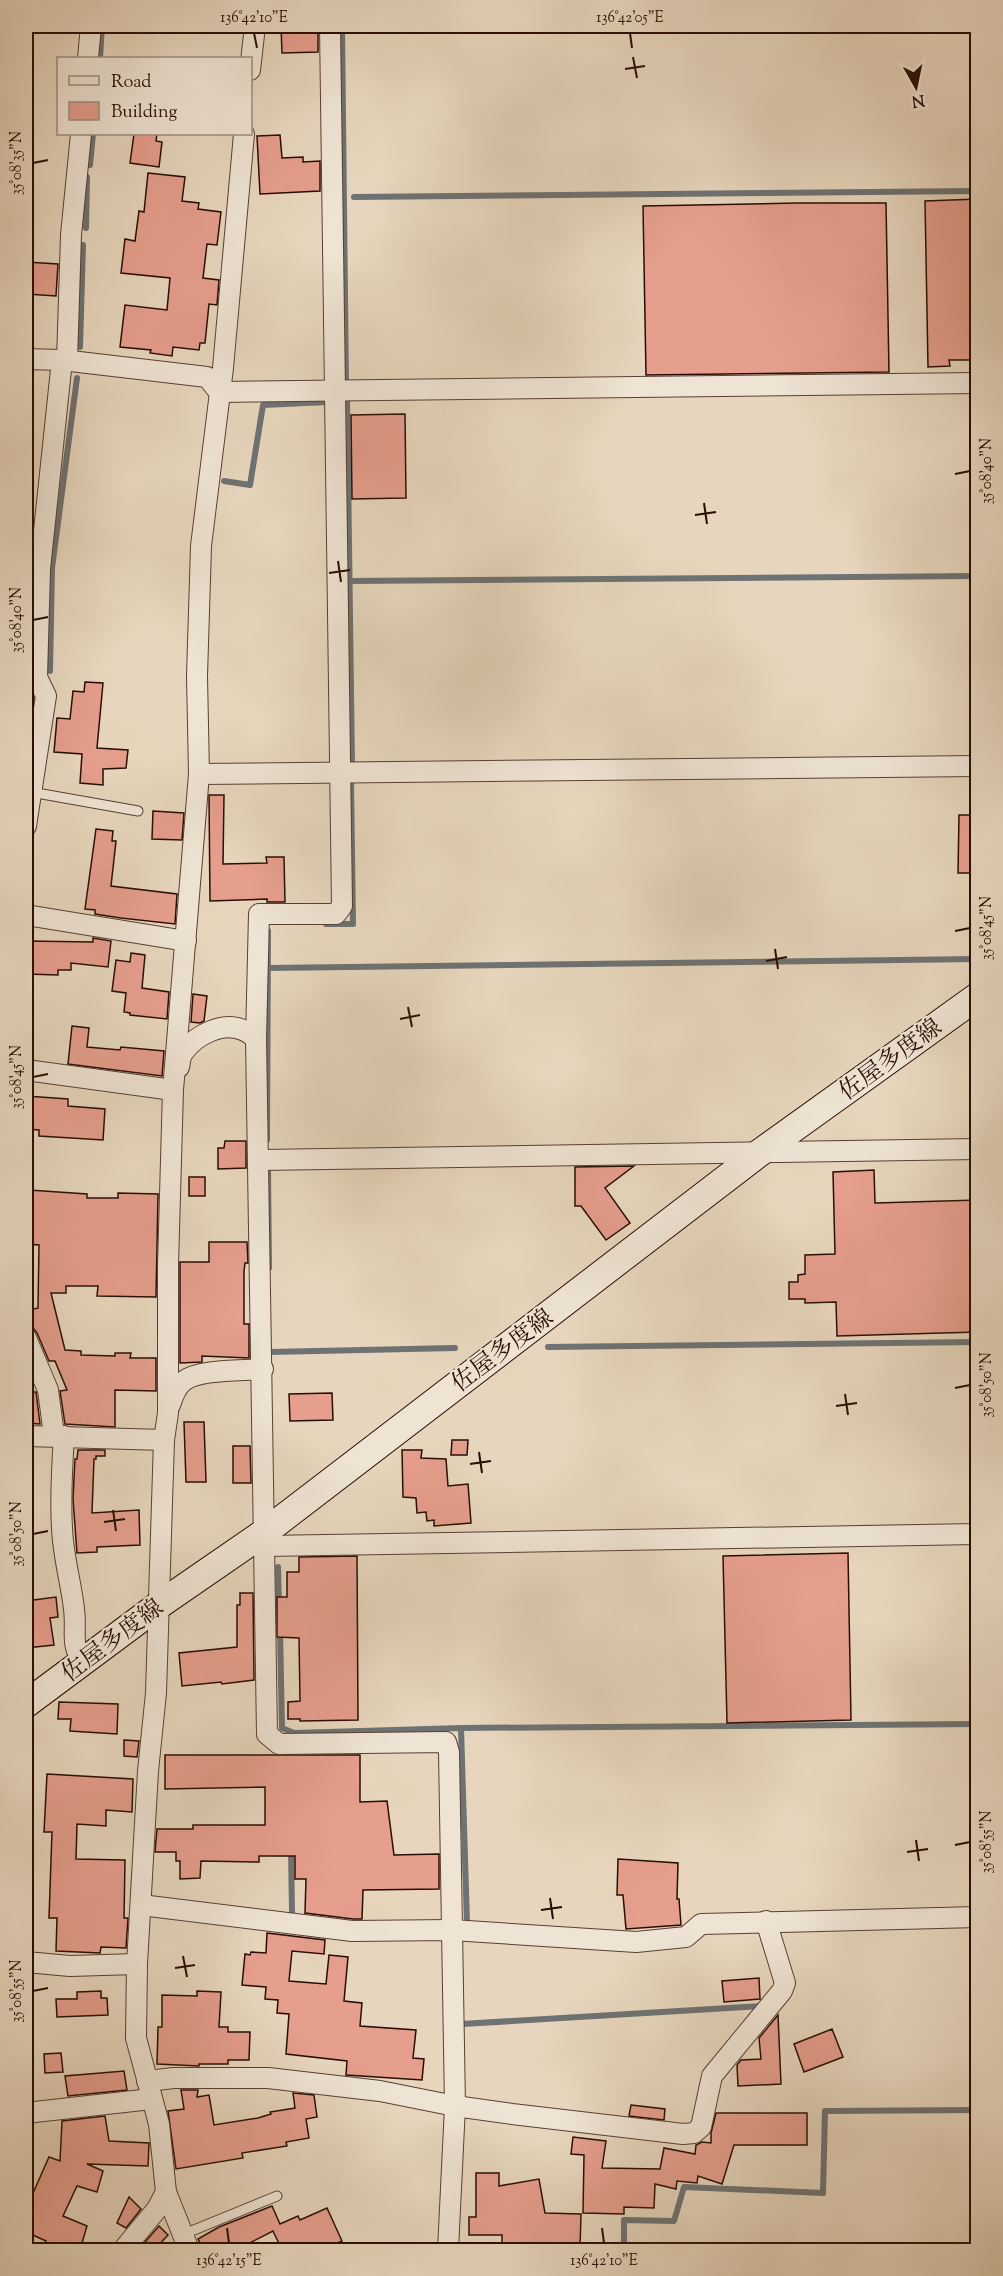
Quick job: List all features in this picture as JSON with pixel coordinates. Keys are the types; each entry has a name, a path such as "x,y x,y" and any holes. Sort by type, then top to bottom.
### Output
{"main road":[{"name":"佐屋多度線","path":"26,1704 159,1605 265,1539 758,1154 978,996"}],"street":[{"path":"88,57 91,26"},
{"path":"251,57 255,26"},
{"path":"330,26 342,773 342,906 336,914 259,914 256,1039 260,1161 267,1734 279,1744 446,1742 449,1752 456,2106 448,2250"},
{"path":"26,826 46,696 31,677 41,544 65,361 71,235 81,135"},
{"path":"168,1413 168,1265 173,1090 199,774 197,676 201,546 219,392 244,135"},
{"path":"26,359 65,361 207,377 219,392"},
{"path":"219,392 978,383"},
{"path":"199,774 978,766"},
{"path":"26,915 186,941"},
{"path":"173,1090 182,1054 197,1039 214,1029 226,1027 243,1029 256,1039"},
{"path":"26,1070 173,1090"},
{"path":"260,1161 978,1149"},
{"path":"26,1338 48,1390 59,1436 62,1529 75,1616 74,1648 82,1662"},
{"path":"186,2242 166,2192 159,2124 136,2038 148,1771 156,1693 164,1440 174,1393 182,1382 193,1375 262,1369"},
{"path":"26,1436 164,1440"},
{"path":"265,1539 978,1533"},
{"path":"141,1905 352,1931 452,1930 636,1942 686,1937 701,1924 978,1917"},
{"path":"26,2113 149,2090 174,2078 268,2078 380,2091 456,2106 672,2133 694,2133 701,2127 712,2076 782,1991 785,1983 766,1921"},
{"path":"26,1962 70,1966 138,1964"},
{"path":"123,2250 157,2209 166,2192"}],"lane":[{"path":"31,792 138,811"},
{"path":"186,2242 277,2196"}],"building":[{"path":"281,26 318,26 318,52 282,53"},
{"path":"134,135 157,135 156,141 162,142 159,167 130,163"},
{"path":"280,135 282,158 303,157 303,162 320,161 320,191 260,194 257,136"},
{"path":"148,173 185,177 182,201 199,203 198,209 221,212 217,245 207,244 203,278 219,280 217,305 209,304 205,343 200,343 199,350 173,347 172,356 150,353 151,350 120,347 125,305 167,310 170,278 121,273 125,239 135,241 139,211 144,212"},
{"path":"978,199 978,360 949,360 950,366 928,367 925,201"},
{"path":"886,203 889,372 646,375 643,206"},
{"path":"26,262 58,264 56,296 26,294"},
{"path":"405,414 406,498 352,499 351,415"},
{"path":"85,682 103,683 97,748 128,750 126,768 103,769 103,785 80,783 82,754 54,752 57,718 70,719 73,691 84,692"},
{"path":"209,795 224,795 223,864 267,863 266,857 284,857 285,902 267,902 267,899 210,901"},
{"path":"153,811 184,813 182,840 152,839"},
{"path":"959,815 978,815 978,873 958,873"},
{"path":"96,829 113,831 112,841 116,841 111,886 177,894 175,924 95,914 95,910 85,909"},
{"path":"93,938 111,941 108,967 71,963 71,970 58,970 58,975 26,974 26,941 93,942"},
{"path":"131,953 145,955 142,988 169,992 167,1019 130,1015 124,1012 126,993 112,991 116,960 130,962"},
{"path":"193,994 207,996 204,1021 200,1023 191,1022"},
{"path":"72,1026 89,1028 87,1047 164,1051 162,1076 68,1064"},
{"path":"26,1096 68,1099 68,1106 105,1109 103,1140 39,1136 39,1130 26,1129"},
{"path":"225,1141 246,1141 246,1168 218,1169 218,1148 224,1148"},
{"path":"634,1166 605,1188 630,1223 606,1240 581,1206 575,1206 575,1167"},
{"path":"874,1170 875,1203 978,1200 978,1332 837,1336 836,1302 805,1303 805,1299 789,1299 789,1282 798,1282 798,1275 805,1274 805,1255 835,1254 833,1172"},
{"path":"189,1177 205,1177 205,1196 189,1196"},
{"path":"29,1190 87,1194 87,1198 118,1198 118,1193 158,1194 156,1297 97,1296 98,1286 66,1286 66,1293 51,1293 65,1350 81,1351 81,1355 115,1356 115,1353 131,1353 130,1358 156,1358 156,1391 115,1390 115,1427 65,1424 60,1391 67,1390 55,1361 49,1361 37,1333 33,1328 26,1326 26,1311 38,1308 39,1245 26,1244 26,1197 29,1197"},
{"path":"209,1242 247,1242 248,1263 245,1263 244,1271 244,1324 249,1324 249,1358 202,1356 202,1362 180,1363 180,1262 209,1262"},
{"path":"26,1392 36,1392 40,1424 26,1423"},
{"path":"332,1393 333,1420 290,1421 289,1394"},
{"path":"184,1422 204,1422 206,1482 186,1482"},
{"path":"452,1440 468,1440 467,1455 451,1455"},
{"path":"233,1446 250,1446 251,1483 233,1483"},
{"path":"78,1450 105,1450 105,1456 96,1456 94,1459 92,1513 139,1510 140,1545 97,1547 97,1552 77,1553 73,1499 75,1459 77,1459"},
{"path":"402,1450 422,1450 421,1458 446,1459 448,1486 468,1484 471,1523 434,1526 434,1520 427,1521 426,1512 417,1513 416,1498 403,1497"},
{"path":"848,1553 851,1720 727,1723 723,1556"},
{"path":"357,1556 358,1720 300,1721 300,1719 288,1719 288,1702 300,1701 299,1638 277,1637 277,1597 287,1597 287,1572 299,1572 299,1557"},
{"path":"240,1593 253,1593 254,1680 182,1686 179,1653 237,1647 237,1605 240,1605"},
{"path":"56,1597 58,1617 50,1618 54,1645 26,1648 26,1601"},
{"path":"59,1702 118,1704 117,1734 70,1731 71,1719 58,1719"},
{"path":"124,1740 139,1741 137,1757 124,1756"},
{"path":"165,1755 360,1755 360,1802 387,1801 394,1855 439,1854 439,1889 363,1890 362,1919 353,1919 305,1913 306,1879 295,1879 295,1856 259,1856 259,1862 201,1861 200,1878 180,1879 180,1861 176,1861 176,1852 155,1852 157,1829 193,1829 193,1825 265,1825 265,1787 165,1789"},
{"path":"47,1774 133,1779 132,1812 106,1810 106,1826 77,1824 76,1859 125,1860 124,1918 128,1918 126,1948 101,1947 100,1953 56,1951 57,1918 49,1918 52,1832 44,1832"},
{"path":"618,1859 678,1863 677,1899 679,1899 681,1925 626,1929 623,1895 617,1895"},
{"path":"267,1933 325,1940 324,1954 292,1951 289,1981 326,1984 329,1955 348,1957 344,2001 362,2003 360,2026 416,2030 413,2058 424,2059 422,2080 346,2075 347,2061 286,2054 289,2014 277,2013 278,2000 265,1999 266,1987 242,1985 245,1954 266,1953"},
{"path":"759,1978 760,1999 724,2002 722,1981"},
{"path":"101,1991 101,1998 107,1998 108,2015 57,2017 56,1999 77,1999 77,1992"},
{"path":"197,1991 221,1992 219,2027 228,2027 228,2032 250,2032 249,2060 228,2060 228,2064 199,2064 199,2066 157,2064 158,2027 162,2027 162,1995 197,1996"},
{"path":"778,2015 781,2084 738,2086 737,2065 741,2060 761,2059 759,2038"},
{"path":"832,2029 843,2057 804,2072 794,2044"},
{"path":"61,2053 63,2072 45,2073 44,2054"},
{"path":"124,2071 127,2090 68,2096 65,2076"},
{"path":"181,2090 198,2090 197,2097 209,2095 214,2125 258,2118 271,2114 270,2112 295,2108 293,2093 314,2095 317,2117 306,2119 309,2138 286,2142 287,2146 242,2153 243,2158 176,2169 168,2111 184,2109"},
{"path":"631,2105 665,2109 664,2120 629,2116"},
{"path":"716,2113 807,2113 807,2145 734,2145 722,2184 698,2176 697,2183 677,2181 676,2189 655,2184 654,2208 624,2207 624,2214 583,2213 584,2155 571,2154 573,2137 606,2141 602,2168 660,2169 664,2148 695,2154 696,2145 702,2142 711,2143"},
{"path":"105,2116 109,2141 149,2143 148,2166 87,2164 103,2171 97,2192 77,2186 63,2216 87,2226 80,2250 54,2250 44,2246 46,2241 26,2232 32,2214 26,2209 49,2157 60,2161 62,2121"},
{"path":"476,2173 499,2173 499,2186 539,2179 545,2213 581,2214 580,2249 524,2249 524,2245 502,2244 502,2235 469,2235 469,2217 476,2217"},
{"path":"129,2197 141,2209 126,2228 117,2223"},
{"path":"272,2206 280,2224 298,2216 300,2220 327,2208 342,2241 321,2250 282,2250 273,2231 236,2250 204,2250 198,2239 219,2227"},
{"path":"159,2226 168,2235 154,2250 138,2250"}],"waterway":[{"path":"100,57 102,26"},
{"path":"342,26 346,385"},
{"path":"90,165 93,135"},
{"path":"86,228 87,177"},
{"path":"354,197 978,191"},
{"path":"80,347 83,245"},
{"path":"50,671 52,568 77,378"},
{"path":"347,396 352,764"},
{"path":"224,481 250,485 263,405 328,402"},
{"path":"349,581 978,576"},
{"path":"26,738 30,710 36,692"},
{"path":"326,924 353,924 351,781"},
{"path":"267,1140 268,931"},
{"path":"268,968 978,959"},
{"path":"268,1167 269,1268"},
{"path":"548,1347 978,1342"},
{"path":"270,1352 455,1348"},
{"path":"278,1567 279,1605"},
{"path":"280,1630 282,1728 294,1733 461,1728 467,1923"},
{"path":"461,1728 978,1724"},
{"path":"291,1848 292,1913"},
{"path":"462,2024 762,2006"},
{"path":"624,2250 624,2220 674,2221 684,2187 823,2193 825,2111 978,2110"}]}
